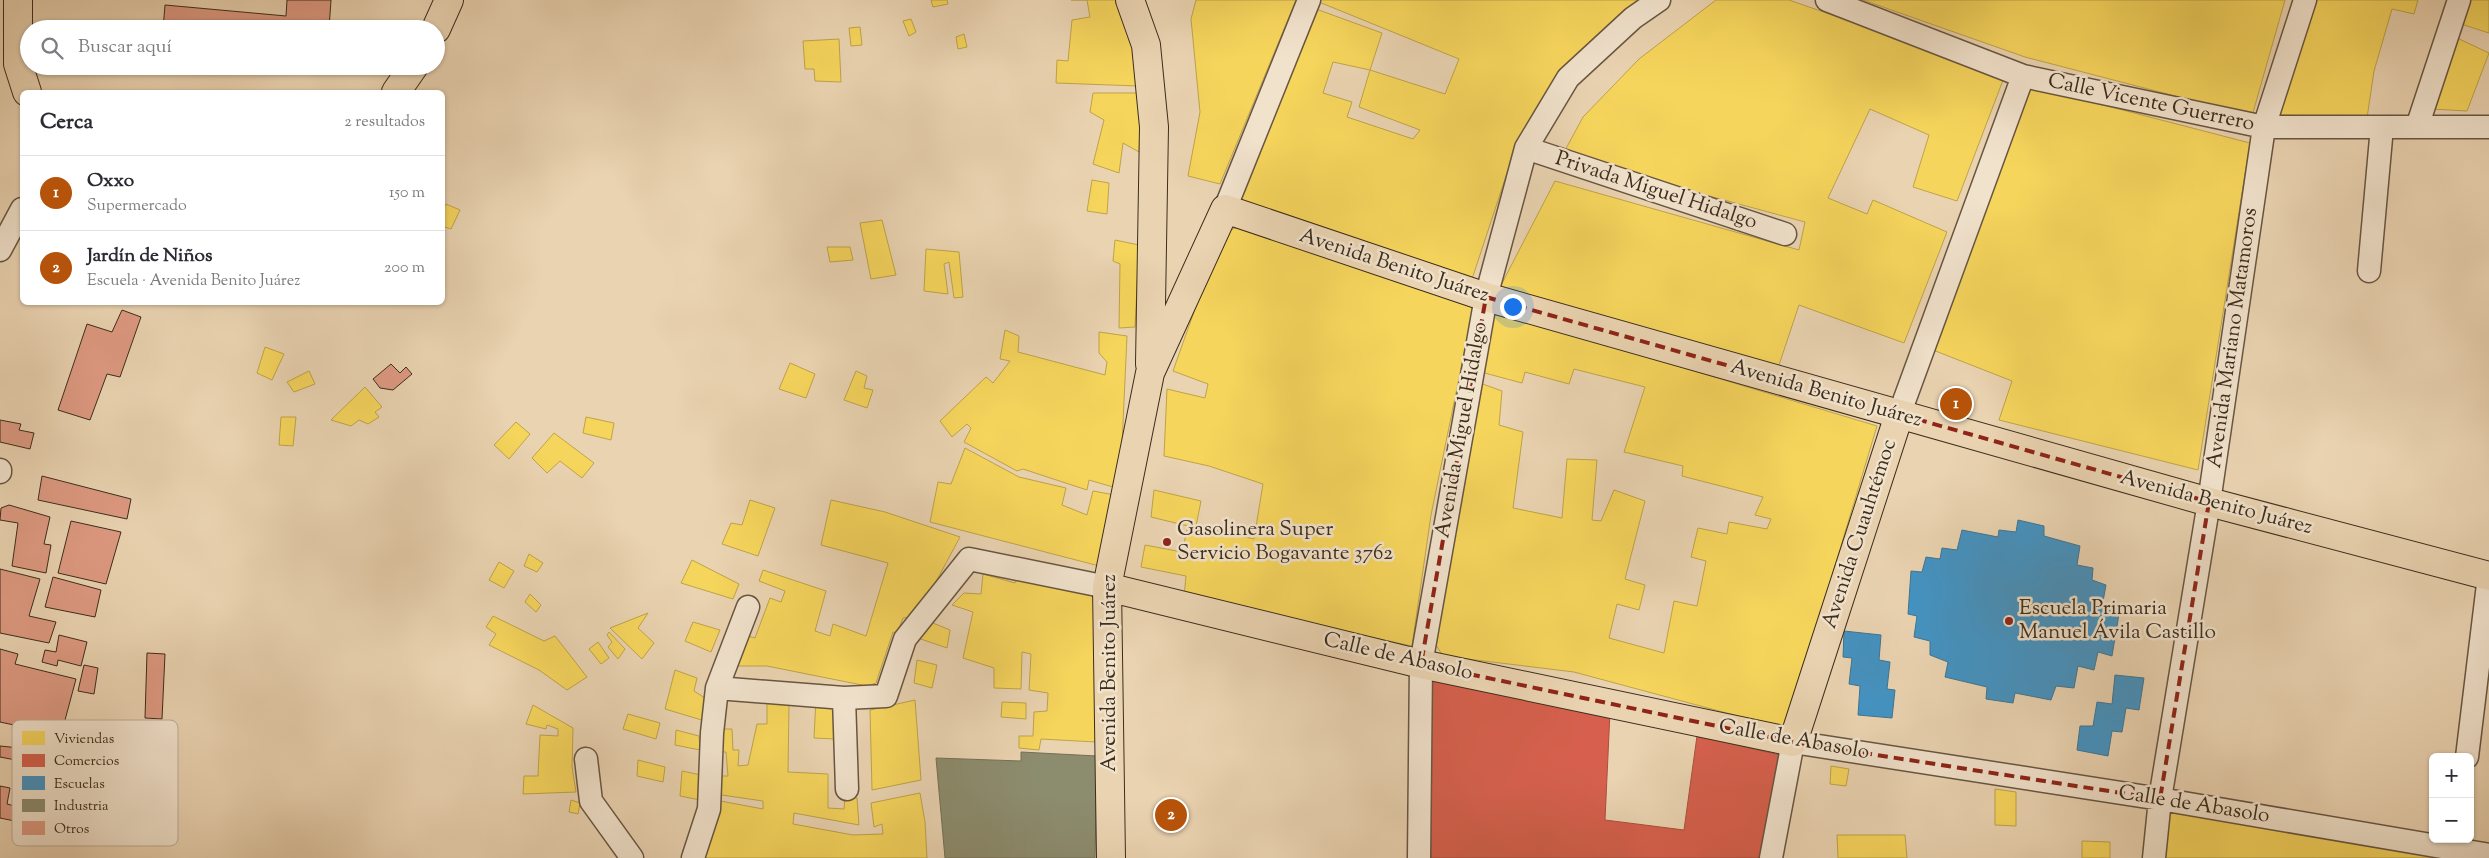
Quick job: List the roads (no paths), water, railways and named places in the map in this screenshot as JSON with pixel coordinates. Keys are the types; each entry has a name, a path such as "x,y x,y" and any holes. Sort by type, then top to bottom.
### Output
{"main road":[{"path":"18,0 18,64 20,70"},
{"path":"440,20 449,0"},
{"path":"1130,0 1146,45 1154,127 1150,373"},
{"path":"22,75 26,90"},
{"path":"397,90 408,75"},
{"name":"Avenida Benito Juárez","path":"1111,858 1106,587 1150,373 1225,209 1486,297 2209,502 2489,576"},
{"name":"Avenida Cuauhtémoc","path":"1793,742 1899,415"},
{"name":"Calle de Abasolo","path":"1106,587 1421,664 1793,742"}],"street":[{"name":"Avenida Benito Juárez","path":"1225,209 1310,0"},
{"name":"Avenida Miguel Hidalgo","path":"1419,858 1421,664 1486,297 1526,148 1568,78 1633,18 1659,0"},
{"name":"Calle Vicente Guerrero","path":"1827,0 2023,76 2264,127 2489,127"},
{"name":"Avenida Mariano Matamoros","path":"2154,858 2160,799 2209,502 2264,127 2305,0"},
{"path":"2417,127 2459,0"},
{"name":"Avenida Cuauhtémoc","path":"1899,415 2023,76"},
{"path":"2369,272 2382,127"},
{"name":"Privada Miguel Hidalgo","path":"1526,148 1785,234"},
{"path":"0,250 20,213"},
{"path":"716,688 844,698 886,696 905,639 969,559 1106,587"},
{"path":"2467,753 2489,576"},
{"path":"693,858 709,809 716,688 748,606"},
{"path":"844,698 847,790"},
{"name":"Avenida Cuauhtémoc","path":"1771,858 1793,742"},
{"name":"Calle de Abasolo","path":"1793,742 2160,799 2489,854"},
{"path":"586,758 591,801 632,858"}],"place":[{"name":"Oxxo","path":"1956,404"},
{"name":"Gasolinera Super Servicio Bogavante 3762","path":"1167,542"},
{"name":"Escuela Primaria Manuel Ávila Castillo","path":"2009,621"},
{"name":"Jardín de Niños","path":"1171,815"}]}
